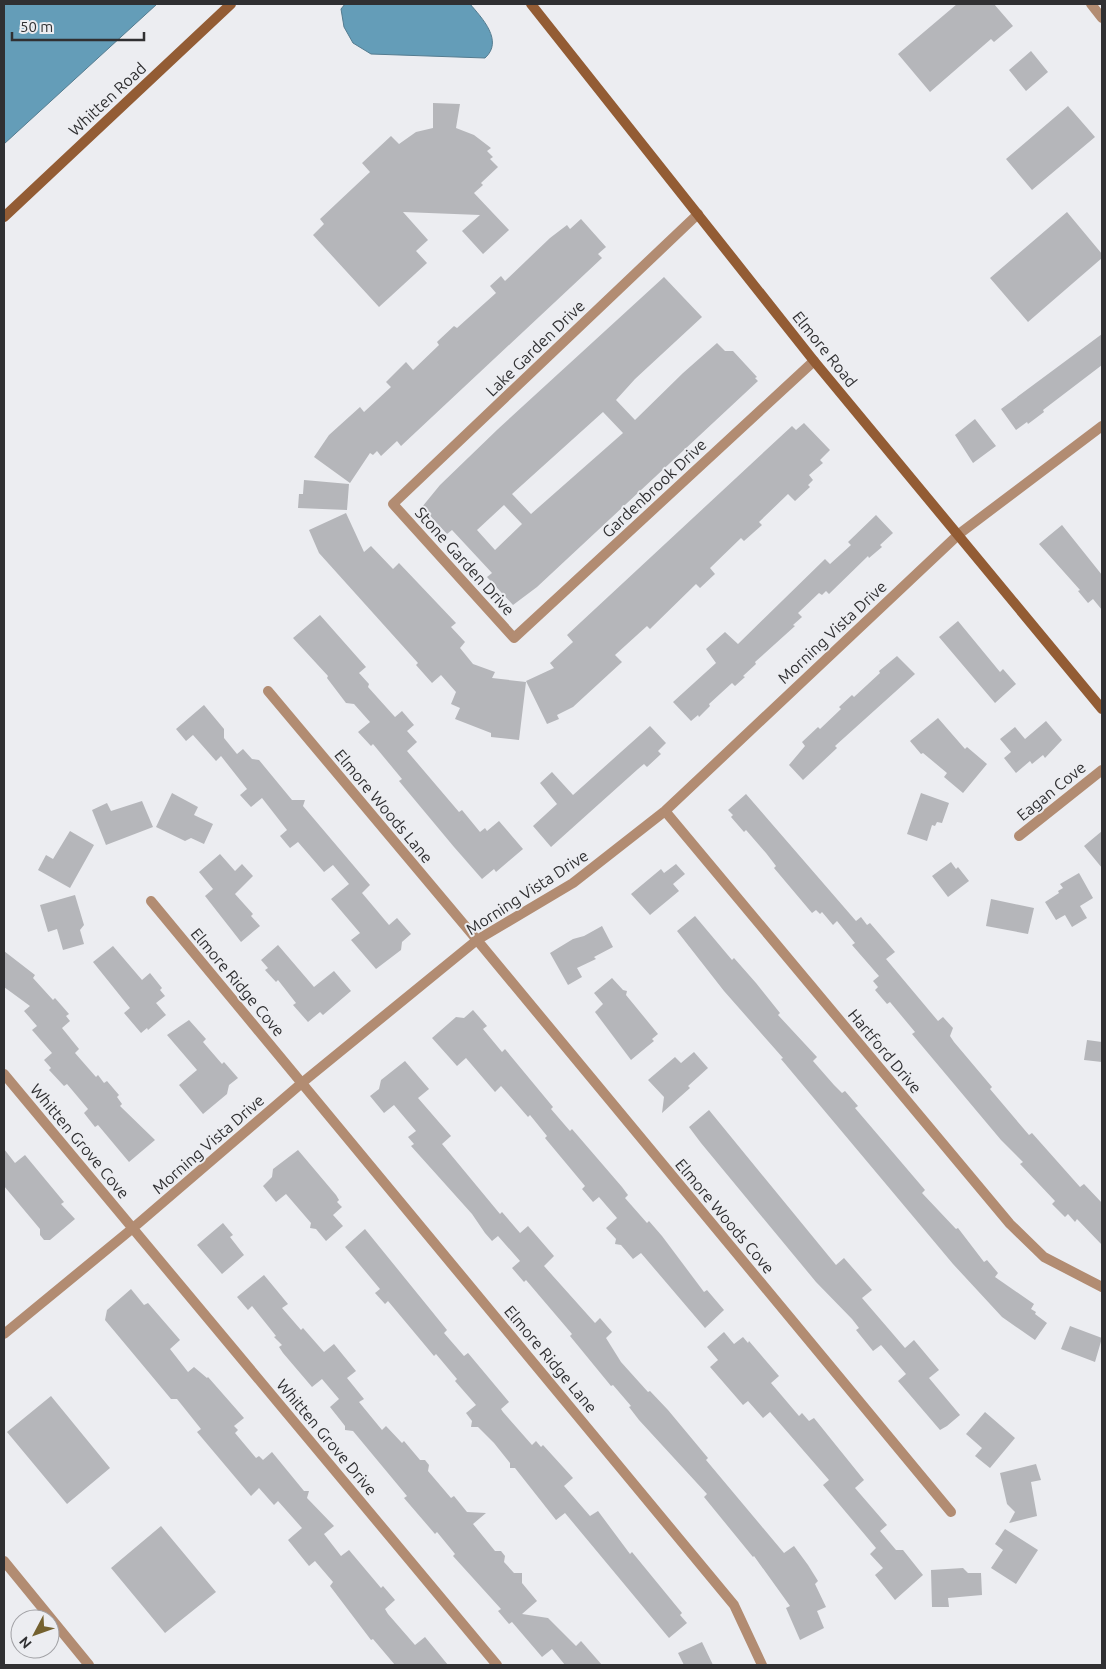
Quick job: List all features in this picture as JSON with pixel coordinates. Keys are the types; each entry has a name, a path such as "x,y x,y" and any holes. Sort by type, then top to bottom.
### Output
{"street":[{"name":"Whitten Road","path":"4,217 231,4"},
{"name":"Elmore Road","path":"531,4 814,361 1102,709"},
{"path":"1090,4 1102,18"},
{"name":"Lake Garden Drive","path":"393,504 698,214"},
{"name":"Gardenbrook Drive","path":"514,638 814,361"},
{"name":"Morning Vista Drive","path":"4,1334 133,1228 303,1082 477,940 573,883 665,811 959,534 1102,426"},
{"name":"Stone Garden Drive","path":"393,504 514,638"},
{"name":"Elmore Woods Lane","path":"268,691 477,940"},
{"name":"Eagan Cove","path":"1019,836 1102,770"},
{"name":"Hartford Drive","path":"665,811 1010,1224 1044,1257 1102,1287"},
{"name":"Elmore Ridge Cove","path":"151,901 303,1082"},
{"name":"Elmore Woods Cove","path":"477,940 951,1512"},
{"name":"Whitten Grove Cove","path":"4,1074 133,1228"},
{"name":"Elmore Ridge Lane","path":"303,1082 734,1605 762,1665"},
{"name":"Whitten Grove Drive","path":"133,1228 497,1665"},
{"path":"4,1561 89,1665"}],"water":[{"path":"4,4 157,4 4,144"},
{"path":"345,4 470,4 485,23 492,37 490,51 485,58 371,54 353,43 344,27 341,9"}],"building":[{"path":"957,4 994,4 1013,26 994,42 991,39 930,92 898,54"},
{"path":"1031,51 1048,72 1026,91 1009,70"},
{"path":"433,103 460,104 456,128 474,135 491,148 487,151 493,157 490,159 498,167 481,183 483,185 474,193 509,230 483,254 462,231 480,215 403,212 428,240 416,251 427,263 379,307 313,235 324,224 320,219 370,172 362,163 391,136 399,144 416,132 433,128"},
{"path":"1068,106 1095,137 1032,190 1006,159"},
{"path":"1067,212 1102,254 1102,258 1028,322 990,278"},
{"path":"581,219 606,247 598,254 602,258 401,446 397,441 381,456 377,451 373,455 370,453 350,483 314,457 329,435 360,407 364,412 391,387 386,382 406,362 413,370 439,345 437,342 454,326 457,328 496,293 490,286 501,276 505,281 550,238 567,225 570,229"},
{"path":"664,277 702,317 635,379 616,400 635,420 717,343 725,351 733,351 757,377 755,378 758,381 537,587 513,605 487,577 492,573 452,530 447,534 422,507 440,485 498,429","holes":["603,412 623,433 531,514 512,494","504,505 522,524 495,550 477,530"]},
{"path":"1102,334 1102,365 1043,410 1044,412 1016,430 1001,409"},
{"path":"975,419 996,446 973,463 955,435"},
{"path":"804,423 830,450 820,460 823,463 809,475 813,480 808,485 810,487 795,501 788,494 759,522 762,525 744,541 741,538 710,568 715,574 700,588 696,584 650,629 647,626 615,655 622,662 573,707 557,715 559,719 547,724 526,681 554,668 550,663 573,642 567,635 792,426 796,430"},
{"path":"304,480 349,484 347,510 298,508 299,494 303,494"},
{"path":"346,513 364,552 371,546 393,569 399,563 456,623 451,627 465,642 460,648 473,664 495,672 492,678 526,682 519,740 491,737 491,733 455,719 460,708 451,704 456,692 441,675 432,683 416,665 418,663 319,553 309,530"},
{"path":"876,515 893,533 880,545 882,547 869,558 868,556 829,594 826,591 822,595 819,593 798,613 802,617 793,625 795,626 755,662 756,664 743,676 745,677 735,686 732,683 709,704 710,706 699,717 698,715 691,721 673,702 716,663 706,649 725,632 738,644 825,559 830,564 851,545 848,542"},
{"path":"1062,525 1102,575 1102,610 1093,599 1088,603 1078,591 1080,590 1039,544"},
{"path":"320,615 366,667 359,673 369,684 368,687 395,717 402,711 414,725 407,731 417,742 407,751 459,812 462,810 480,832 485,828 487,831 499,821 523,849 496,872 494,869 482,879 454,847 399,781 402,779 373,744 371,746 358,732 370,722 354,704 346,703 327,678 328,676 293,638"},
{"path":"958,621 1000,672 1003,669 1016,684 995,703 939,637"},
{"path":"897,656 915,674 835,746 837,748 803,780 789,765 805,746 802,742 818,727 820,729 841,709 839,707 852,695 854,697 880,673 879,671"},
{"path":"204,705 224,729 224,738 237,754 243,749 252,759 259,760 292,800 305,800 303,806 370,885 362,893 389,925 397,918 411,934 402,942 401,950 376,969 351,940 360,933 331,899 349,884 333,865 324,872 298,842 290,848 280,836 287,830 262,798 251,807 240,795 247,789 221,756 216,761 193,735 186,741 176,729"},
{"path":"938,718 965,749 967,747 987,764 963,793 944,777 947,773 923,753 921,754 910,741"},
{"path":"1046,721 1062,740 1045,758 1043,755 1032,764 1030,761 1016,773 1004,758 1011,752 1000,739 1015,727 1025,739"},
{"path":"650,726 666,743 658,751 661,754 647,767 644,764 638,769 551,847 533,826 557,804 540,783 552,772 573,795"},
{"path":"172,793 198,807 194,815 213,824 204,844 191,838 185,841 156,827"},
{"path":"921,793 949,803 942,823 937,822 935,826 932,825 927,841 907,834"},
{"path":"746,794 856,921 861,917 867,925 870,923 895,952 886,959 938,1021 943,1017 953,1028 950,1036 954,1042 1029,1135 1032,1133 1080,1187 1084,1184 1102,1203 1102,1245 1077,1219 1075,1222 1068,1214 1065,1217 1052,1204 1055,1201 1020,1164 1023,1162 1001,1140 912,1034 915,1032 890,1002 887,1004 875,990 878,987 873,981 879,976 852,945 855,943 837,921 833,925 822,912 820,914 816,910 812,913 774,868 776,866 766,853 746,830 744,832 731,817 733,815 728,810"},
{"path":"142,801 153,827 106,845 92,810 107,803 111,811"},
{"path":"70,831 94,845 70,888 38,870 46,855 53,859"},
{"path":"1102,831 1102,868 1084,846"},
{"path":"220,854 235,871 242,864 253,876 235,894 253,914 251,916 260,926 241,942 205,896 213,889 199,872"},
{"path":"951,862 956,869 958,867 969,881 948,897 932,876"},
{"path":"676,864 685,874 673,884 679,891 650,915 631,894 661,869 664,873"},
{"path":"1079,873 1093,898 1080,906 1087,918 1072,927 1065,915 1056,920 1045,902 1059,893 1058,891 1063,888 1060,884"},
{"path":"75,895 84,925 80,930 84,944 63,950 57,929 48,932 40,905"},
{"path":"991,899 1034,908 1028,934 986,926"},
{"path":"695,916 732,960 734,958 756,983 780,1013 778,1015 817,1057 813,1061 842,1093 845,1091 858,1106 855,1108 925,1190 922,1193 956,1229 958,1228 984,1262 987,1260 998,1273 995,1277 1034,1304 1031,1309 1047,1323 1035,1340 1002,1317 953,1264 781,1059 783,1058 724,991 677,931"},
{"path":"602,926 613,947 594,957 596,959 577,968 582,977 568,985 550,953 573,939 584,936"},
{"path":"278,945 314,987 334,971 351,991 323,1015 320,1012 308,1022 293,1005 296,1003 278,980 276,982 265,970 268,968 261,960"},
{"path":"113,946 142,980 150,973 162,988 160,990 165,996 156,1003 166,1015 148,1030 147,1028 141,1033 124,1013 130,1008 93,962"},
{"path":"4,951 35,975 33,978 69,1014 66,1016 70,1021 62,1028 79,1049 75,1053 96,1077 98,1075 104,1083 107,1081 119,1095 117,1097 122,1104 120,1106 155,1140 129,1162 98,1125 95,1127 84,1113 88,1109 67,1084 64,1086 49,1070 51,1068 44,1060 52,1053 32,1030 37,1026 24,1011 30,1006 4,987"},
{"path":"612,978 623,990 627,991 626,995 658,1034 652,1039 654,1041 631,1060 595,1012 603,1004 594,993"},
{"path":"473,1010 487,1026 483,1029 502,1052 505,1049 553,1107 551,1109 570,1131 572,1129 622,1187 628,1195 625,1198 647,1223 649,1221 662,1236 704,1292 707,1290 724,1310 705,1328 641,1253 633,1259 621,1245 615,1244 616,1239 606,1228 617,1218 599,1197 593,1202 582,1189 585,1186 545,1138 547,1136 530,1115 528,1117 501,1086 495,1092 466,1058 457,1066 432,1038 456,1017 464,1018"},
{"path":"189,1020 206,1039 203,1042 222,1064 224,1062 238,1078 229,1085 227,1094 203,1114 179,1085 197,1070 167,1035"},
{"path":"1087,1040 1102,1042 1102,1062 1084,1060"},
{"path":"694,1052 708,1068 688,1086 690,1088 662,1113 664,1097 648,1080 675,1057 681,1063"},
{"path":"405,1061 429,1089 418,1098 451,1136 442,1144 500,1214 502,1212 520,1233 528,1226 554,1256 544,1266 595,1323 600,1318 612,1332 606,1338 621,1362 648,1392 650,1391 668,1410 708,1458 706,1460 784,1553 794,1546 818,1581 815,1584 826,1607 817,1611 824,1628 800,1640 786,1608 790,1606 754,1556 704,1497 707,1494 639,1420 629,1407 631,1406 613,1385 611,1386 570,1336 572,1334 526,1280 524,1282 512,1268 520,1261 498,1236 492,1241 472,1214 411,1146 414,1144 408,1137 416,1131 394,1105 384,1113 370,1096 379,1089 381,1080"},
{"path":"709,1110 836,1265 844,1258 872,1290 862,1298 905,1348 914,1340 939,1370 929,1378 960,1415 947,1426 940,1430 898,1381 906,1374 881,1345 873,1351 856,1330 859,1328 852,1319 816,1282 701,1143 689,1127"},
{"path":"4,1149 15,1163 25,1155 64,1202 61,1204 75,1219 50,1240 44,1240 40,1235 40,1229 4,1186"},
{"path":"298,1150 336,1195 339,1200 337,1202 342,1207 333,1215 343,1226 326,1241 316,1229 310,1228 311,1223 286,1194 276,1202 263,1186 272,1177 273,1169"},
{"path":"223,1223 233,1235 230,1237 244,1255 222,1274 197,1245"},
{"path":"365,1229 447,1330 444,1333 464,1356 468,1353 509,1402 501,1409 503,1412 532,1445 536,1441 541,1447 543,1445 573,1478 564,1486 590,1516 598,1511 630,1554 632,1552 682,1613 680,1615 687,1623 669,1638 565,1513 556,1520 515,1468 510,1468 510,1463 494,1443 478,1427 471,1427 472,1421 466,1413 476,1405 455,1381 457,1379 436,1354 434,1356 388,1301 385,1304 375,1293 380,1289 345,1247"},
{"path":"264,1275 288,1304 282,1308 301,1330 303,1328 324,1352 334,1344 356,1371 347,1378 364,1399 359,1402 382,1430 386,1426 402,1443 404,1441 420,1460 425,1460 429,1465 428,1471 451,1498 454,1496 467,1512 486,1513 473,1524 495,1551 501,1551 505,1556 504,1562 514,1573 522,1573 522,1583 537,1601 522,1614 548,1618 576,1646 581,1641 602,1665 565,1665 552,1649 542,1657 512,1622 509,1624 498,1611 501,1609 453,1556 455,1554 437,1532 435,1534 404,1498 407,1496 353,1431 345,1430 345,1426 330,1407 339,1399 322,1379 312,1387 283,1353 279,1347 282,1345 252,1306 248,1310 237,1297"},
{"path":"131,1289 144,1305 148,1303 180,1340 170,1349 188,1372 194,1367 208,1377 244,1418 234,1426 238,1430 235,1433 256,1458 259,1456 263,1460 272,1452 304,1491 309,1491 307,1498 334,1526 324,1534 341,1556 349,1550 381,1588 383,1586 395,1600 385,1609 388,1614 415,1645 425,1637 448,1665 395,1665 373,1639 371,1640 330,1586 333,1582 315,1561 309,1566 288,1540 302,1528 278,1501 274,1505 259,1488 251,1496 197,1432 201,1429 177,1399 171,1399 105,1320 107,1310"},
{"path":"1070,1326 1102,1338 1095,1362 1061,1349"},
{"path":"724,1332 734,1344 743,1337 748,1343 749,1341 779,1376 771,1383 799,1416 802,1413 809,1421 814,1418 864,1480 855,1488 887,1525 880,1531 896,1550 903,1550 923,1575 895,1600 875,1575 883,1568 870,1554 876,1548 823,1485 829,1480 770,1412 763,1418 748,1401 743,1405 710,1367 718,1360 707,1347"},
{"path":"51,1396 110,1468 67,1504 7,1432"},
{"path":"985,1412 1015,1438 990,1468 975,1456 982,1448 966,1434"},
{"path":"1036,1464 1041,1480 1031,1482 1037,1516 1009,1523 1015,1512 1007,1504 1000,1473"},
{"path":"161,1526 216,1592 165,1633 111,1568"},
{"path":"1005,1529 1038,1550 1016,1584 991,1568 1003,1550 995,1544"},
{"path":"963,1568 968,1573 981,1573 982,1595 948,1598 949,1607 932,1607 931,1570"},
{"path":"702,1642 713,1665 684,1665 678,1653"}]}
